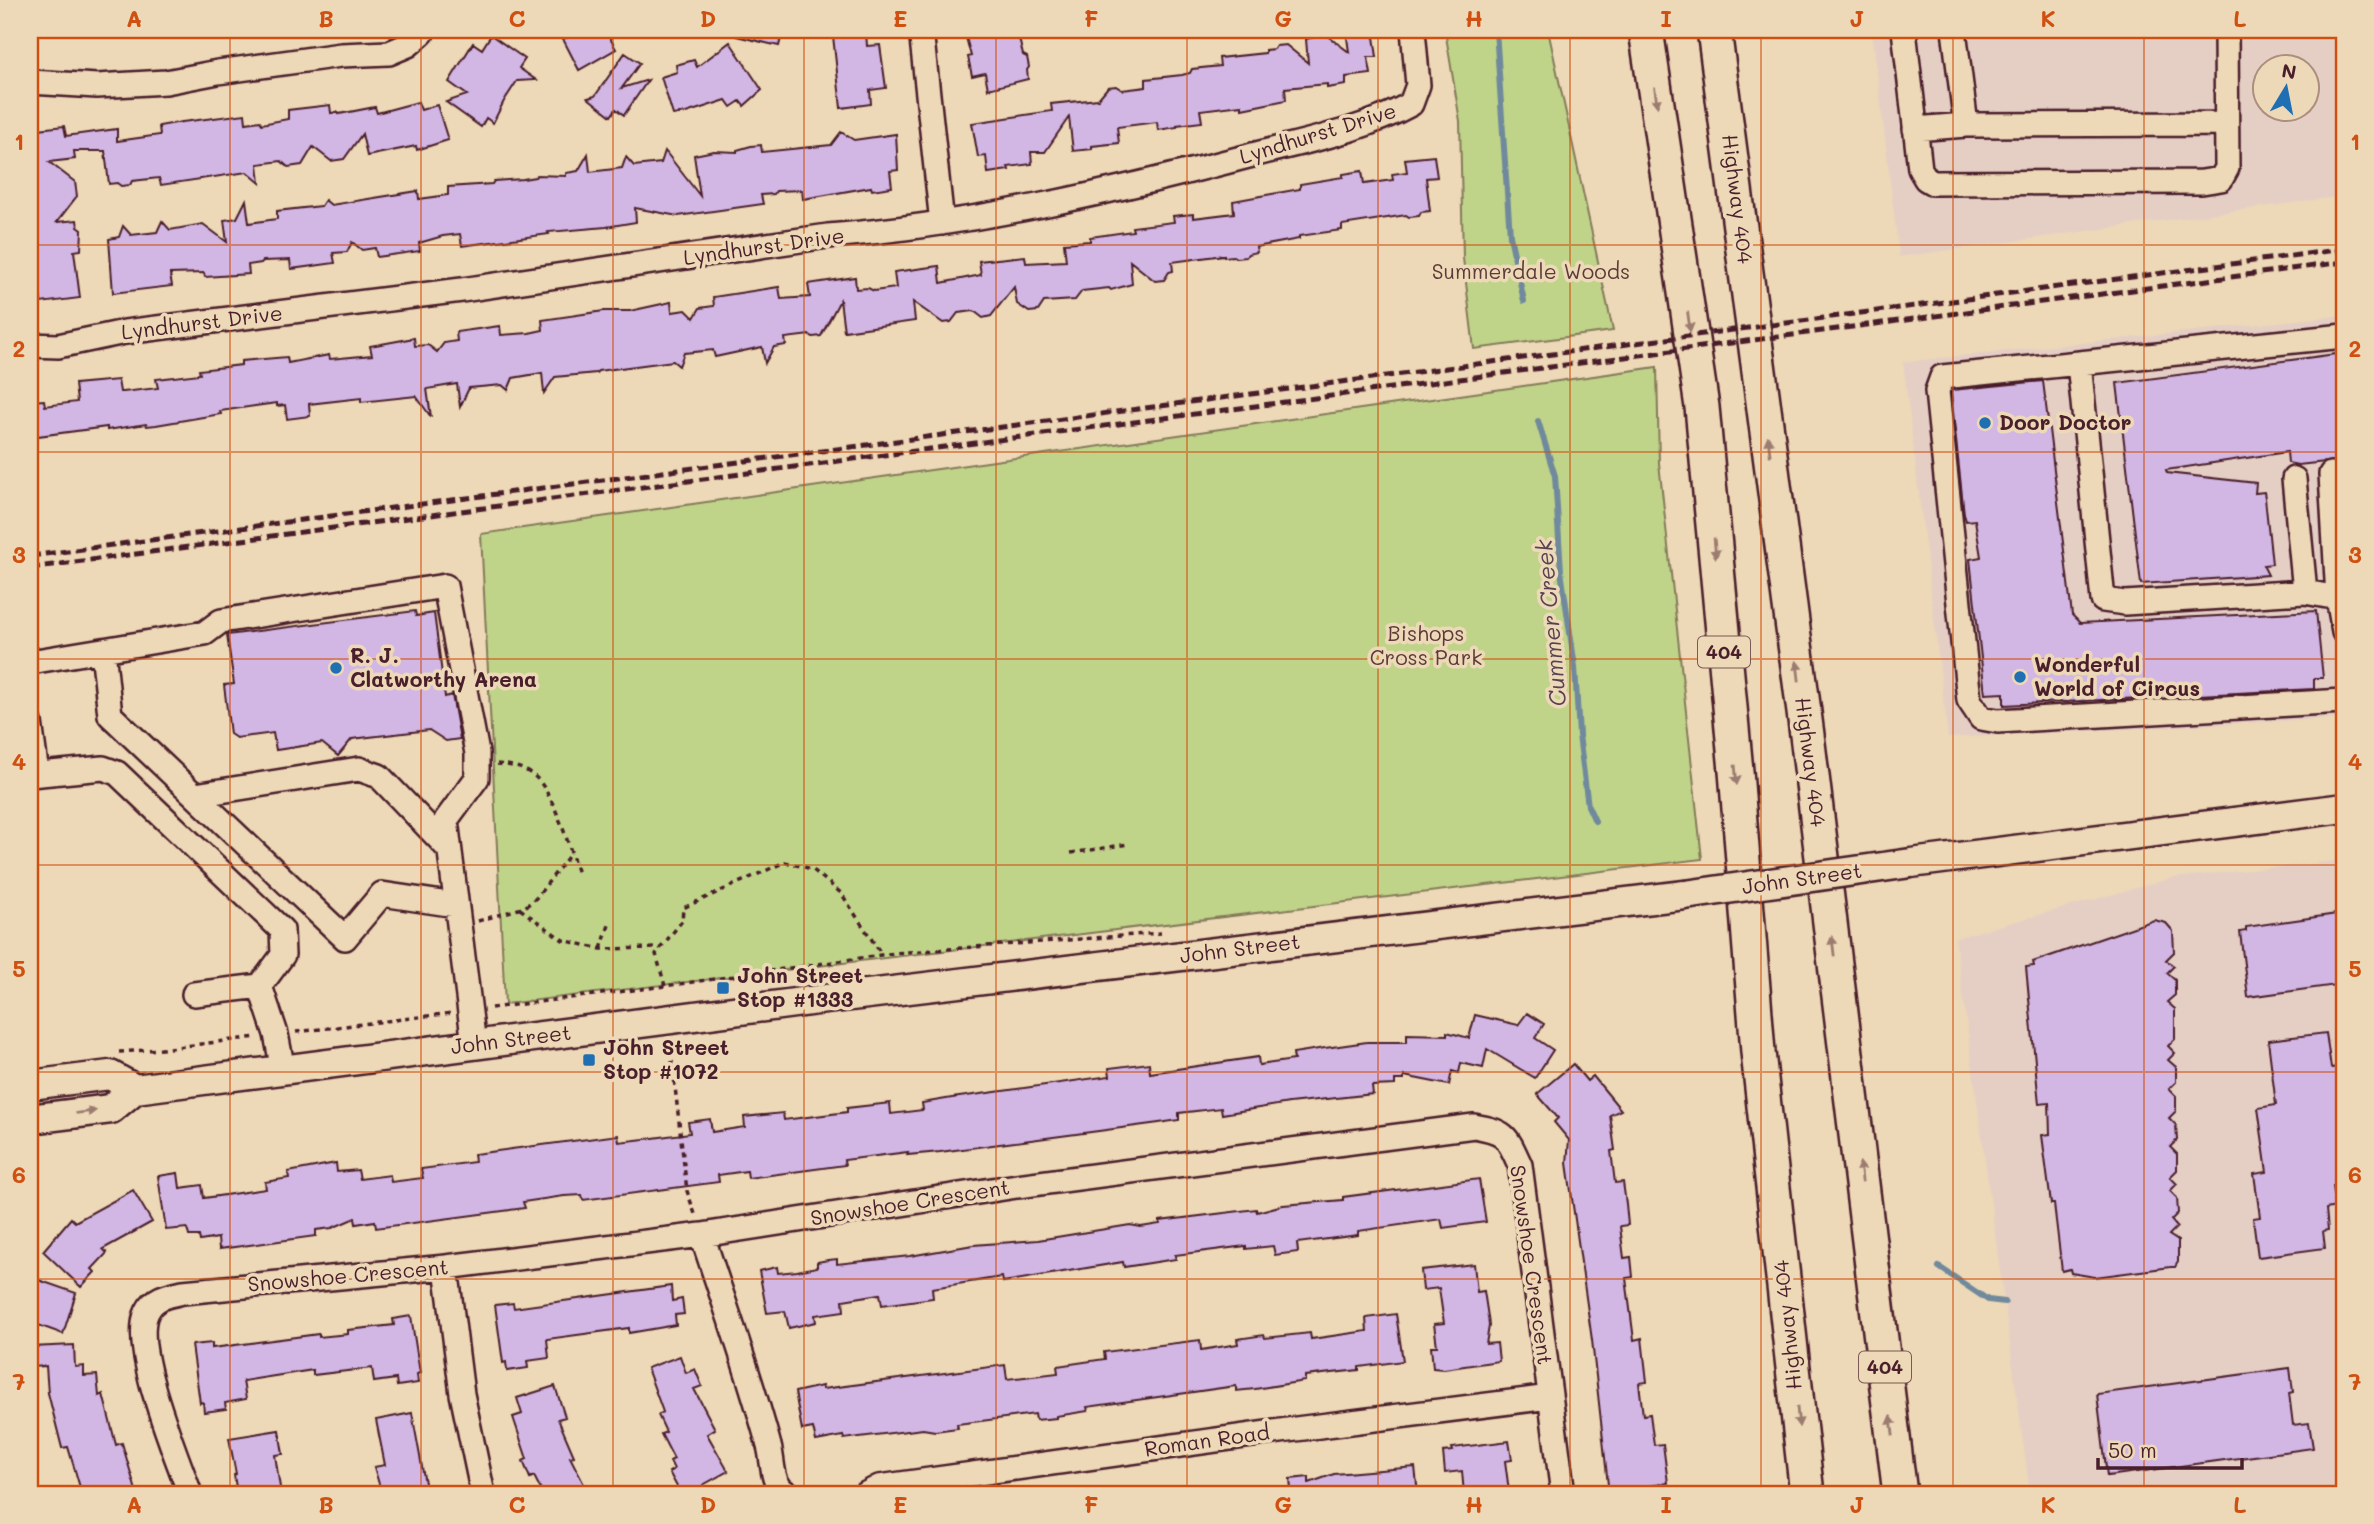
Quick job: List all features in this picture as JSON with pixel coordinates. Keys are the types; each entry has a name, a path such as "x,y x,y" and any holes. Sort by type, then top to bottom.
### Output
{"highway":[{"name":"Highway 404","path":"1646,30 1702,407 1736,771 1758,1052 1807,1494"},
{"name":"Highway 404","path":"1714,30 1812,776 1900,1494"}],"main road":[{"name":"John Street","path":"30,1085 110,1075 135,1088 912,989 1685,895 1911,863 2344,808"},
{"path":"30,1119 111,1109 135,1088"}],"street":[{"path":"30,82 97,86 166,82 341,55 389,53 408,45 422,30"},
{"path":"921,30 942,223"},
{"name":"Lyndhurst Drive","path":"30,345 58,346 125,332 462,290 828,236 942,223 1143,184 1342,132 1392,115 1411,104 1418,85 1413,30"},
{"path":"1904,30 1920,169 1926,179 1933,183 2202,183 2221,179 2227,168 2225,30"},
{"path":"1954,30 1966,125"},
{"path":"1915,129 1966,125 2227,124"},
{"path":"2344,335 1942,377 1937,391 1969,700 1981,718 1998,721 2344,701"},
{"path":"2079,363 2103,600 2125,603 2305,592 2339,598"},
{"path":"2305,592 2286,480 2338,473 2339,598 2344,632"},
{"path":"30,662 205,633 221,621 445,586 477,762 477,778 446,820 474,1045"},
{"path":"103,650 110,715 345,938 382,894 457,915"},
{"path":"30,722 33,775 103,768 117,773 282,930 283,955 260,986 194,994"},
{"path":"195,795 359,769 379,776 449,849"},
{"path":"260,986 276,1034 283,1070"},
{"name":"Snowshoe Crescent","path":"190,1494 155,1392 142,1336 147,1311 162,1296 446,1267 702,1235 1044,1182 1474,1126 1500,1131 1510,1142 1520,1164 1563,1494"},
{"path":"702,1235 755,1395 771,1451 774,1478 783,1492 788,1494"},
{"path":"446,1267 462,1394 483,1494"},
{"name":"Roman Road","path":"866,1494 879,1487 1550,1397"}],"path":[{"path":"477,762 517,766 536,776 559,817 578,874"},
{"path":"1071,853 1129,844"},
{"path":"457,915 520,909 536,898 572,853"},
{"path":"665,986 656,954 682,920 683,908 785,862 812,869 841,893 883,955"},
{"path":"520,909 563,940 601,949 660,948"},
{"path":"601,949 609,925"},
{"path":"109,1053 161,1049 665,986 883,955 1167,933"},
{"path":"672,1061 687,1191 702,1235"}],"shaded area":[{"path":"1872,30 2344,30 2344,196 1899,257"},
{"path":"2344,315 2344,718 1948,738 1903,362"},
{"path":"2344,860 2344,1494 2030,1494 1955,938 2172,878"}],"green space":[{"name":"Summerdale Woods","path":"1445,30 1548,30 1613,331 1474,349 1463,258 1460,121"},
{"name":"Bishops Cross Park","path":"1657,367 1659,463 1702,859 505,1004 481,534"}],"building":[{"path":"582,30 612,30 610,38 616,49 579,70 563,39"},
{"path":"737,30 783,30 779,46 736,36"},
{"path":"964,30 1017,30 1023,55 1027,57 1028,79 988,89 985,73 972,76 968,57 971,56"},
{"path":"1346,30 1373,30 1377,57 1368,57 1371,74 1346,77 1346,85 1285,88 1286,100 1242,109 1242,105 1200,110 1202,122 1177,127 1158,130 1157,122 1117,127 1119,143 1092,146 1092,149 1073,151 1069,117 1045,152 1031,152 1032,164 988,173 986,156 978,157 972,123 1052,111 1051,104 1098,99 1108,87 1116,86 1122,90 1146,87 1146,79 1182,75 1190,73 1192,69 1220,66 1219,58 1265,53 1265,50 1274,49 1276,46 1286,45 1308,63 1306,39 1325,34 1349,52"},
{"path":"866,32 867,46 880,45 886,88 870,90 871,104 841,108 833,36"},
{"path":"491,35 525,59 519,68 536,80 517,81 493,123 486,118 481,127 446,102 467,95 449,82 473,43 482,49"},
{"path":"730,42 762,90 744,106 740,101 731,107 726,100 673,115 661,77 677,72 676,65 694,60 697,67"},
{"path":"625,53 640,63 622,88 648,80 624,115 616,109 611,116 588,98 595,96"},
{"path":"418,102 421,110 437,105 448,140 417,150 416,146 367,156 362,134 344,159 331,161 313,147 302,165 288,167 281,161 258,164 260,183 247,172 161,185 159,178 132,181 130,185 121,186 117,183 109,184 105,151 74,151 75,159 49,162 75,182 77,196 57,222 77,220 78,227 82,230 81,250 74,251 80,298 41,303 39,286 32,287 30,130 64,126 66,136 117,129 117,141 160,135 159,126 182,122 245,114 246,123 260,121 262,124 288,119 288,110 330,105 331,113 375,107 377,113"},
{"path":"841,132 854,140 896,134 898,170 890,171 892,187 872,190 871,187 803,199 802,190 776,191 774,194 761,195 763,204 678,216 635,208 636,222 548,232 549,234 462,246 460,234 443,236 419,243 420,251 377,257 375,248 362,250 352,242 347,252 333,253 335,263 291,269 290,260 263,261 248,265 249,274 205,277 204,273 170,274 172,286 113,293 109,239 119,237 123,226 131,235 157,232 162,221 170,230 203,224 227,242 224,220 237,218 246,200 249,223 277,219 277,211 321,206 325,200 331,205 418,191 419,199 448,195 448,187 492,184 494,181 537,175 566,176 566,173 578,171 588,154 590,172 622,168 626,157 634,166 661,163 665,151 700,196 694,155 714,151 737,152 761,145 762,152 831,145"},
{"path":"1434,156 1437,177 1426,178 1430,211 1421,212 1419,216 1406,215 1342,225 1342,230 1299,236 1299,239 1256,247 1257,252 1246,257 1224,255 1172,262 1173,271 1169,272 1164,280 1155,281 1130,261 1132,284 1111,290 1082,291 1075,300 1044,302 1038,311 1029,312 1017,304 1014,287 991,316 983,318 974,311 958,313 951,322 943,323 913,302 915,321 844,331 840,300 821,336 785,338 786,345 774,347 765,363 762,347 715,357 713,350 684,353 679,366 673,361 555,377 544,393 542,373 513,378 508,390 502,385 469,388 460,407 457,384 427,389 431,417 416,396 361,402 361,398 309,404 310,416 287,419 285,405 277,406 277,403 220,411 221,414 156,425 107,430 107,427 30,437 30,401 44,400 45,406 77,402 75,384 118,380 120,392 158,388 156,379 200,374 199,370 241,365 241,361 287,357 288,363 329,355 330,359 372,355 370,346 414,338 415,346 428,345 437,352 444,343 457,341 456,332 500,326 501,335 529,333 543,330 542,320 604,311 630,311 671,302 672,312 686,310 694,318 700,308 714,306 713,297 779,287 781,299 810,297 808,284 855,277 856,289 868,288 874,291 896,288 894,272 939,266 941,283 981,275 979,261 1025,256 1026,263 1066,261 1064,243 1090,241 1090,237 1133,231 1132,227 1174,222 1173,216 1193,214 1193,218 1234,213 1233,201 1300,189 1300,184 1343,177 1343,174 1362,171 1364,184 1393,180 1392,174 1407,172 1405,159"},
{"path":"2344,353 2344,460 2298,465 2288,463 2287,452 2166,470 2167,473 2256,483 2255,493 2264,492 2265,498 2272,564 2263,565 2268,575 2141,584 2117,383"},
{"path":"2043,381 2072,615 2080,623 2316,611 2323,678 2314,678 2314,689 2178,696 2178,686 2155,686 2140,688 2141,698 2004,705 2004,693 1985,694 1970,559 1981,557 1975,520 1966,521 1964,514 1951,393 1952,390"},
{"name":"R. J. Clatworthy Arena","path":"415,611 416,616 434,613 445,697 452,695 460,739 446,741 429,730 352,739 338,756 322,743 276,750 273,733 236,738 230,734 224,685 234,684 227,635"},
{"path":"2344,913 2344,984 2248,997 2240,932 2246,931 2246,927"},
{"path":"2154,920 2166,923 2173,931 2174,952 2166,960 2174,966 2167,973 2175,980 2175,995 2167,1002 2175,1009 2175,1039 2168,1046 2175,1053 2168,1060 2176,1067 2176,1082 2169,1089 2176,1096 2176,1111 2169,1118 2176,1125 2177,1140 2170,1147 2177,1154 2177,1170 2170,1177 2177,1184 2170,1191 2177,1198 2178,1213 2171,1220 2177,1227 2169,1235 2178,1241 2178,1262 2175,1267 2095,1277 2071,1273 2070,1269 2062,1271 2042,1135 2050,1134 2049,1103 2039,1104 2026,967 2034,966 2033,962"},
{"path":"1527,1013 1544,1024 1535,1038 1553,1050 1535,1078 1487,1049 1483,1068 1461,1063 1459,1073 1452,1071 1449,1085 1404,1076 1404,1080 1395,1080 1395,1085 1372,1086 1373,1094 1289,1103 1222,1114 1221,1108 1179,1113 1179,1120 940,1152 907,1155 908,1152 844,1160 845,1165 748,1178 747,1171 718,1175 719,1182 583,1200 582,1195 564,1196 523,1202 525,1208 376,1228 375,1221 356,1224 355,1218 332,1228 316,1230 316,1236 219,1249 218,1238 200,1241 199,1236 189,1236 187,1228 166,1230 158,1176 178,1173 180,1188 202,1185 204,1198 266,1189 265,1182 289,1178 288,1172 336,1163 337,1172 358,1170 360,1179 390,1175 391,1182 423,1178 421,1169 475,1162 474,1154 618,1135 619,1142 690,1133 688,1122 710,1119 712,1132 745,1127 744,1117 783,1113 784,1120 890,1103 891,1114 923,1110 922,1103 1110,1076 1109,1068 1149,1063 1150,1073 1258,1057 1259,1065 1294,1060 1293,1053 1325,1048 1367,1042 1407,1042 1407,1034 1447,1035 1447,1032 1469,1038 1475,1015 1518,1025"},
{"path":"2326,1033 2331,1068 2344,1066 2344,1184 2333,1186 2336,1207 2326,1209 2328,1230 2323,1231 2325,1248 2258,1257 2253,1218 2260,1217 2254,1174 2267,1172 2258,1108 2276,1105 2268,1040"},
{"path":"1573,1064 1587,1081 1593,1076 1621,1110 1610,1115 1615,1150 1611,1151 1615,1183 1623,1182 1626,1204 1628,1225 1620,1226 1624,1258 1631,1257 1633,1277 1626,1278 1634,1340 1642,1338 1647,1382 1639,1383 1643,1415 1650,1414 1654,1445 1663,1444 1668,1483 1628,1489 1628,1492 1609,1494 1592,1340 1567,1163 1569,1140 1554,1122 1558,1118 1537,1094"},
{"path":"1479,1179 1486,1222 1443,1228 1441,1219 1358,1231 1358,1235 1297,1243 1298,1252 1275,1255 1273,1246 1246,1249 1246,1246 1175,1255 1176,1259 1124,1267 1123,1262 1003,1282 1002,1277 932,1288 933,1298 882,1305 880,1294 843,1300 844,1311 815,1315 816,1322 789,1328 785,1311 767,1313 759,1271 777,1267 778,1273 797,1271 817,1267 817,1262 828,1260 837,1259 837,1264 910,1256 973,1245 1038,1240 1130,1225 1141,1227 1160,1224 1160,1221 1256,1209 1257,1212 1283,1205 1343,1200 1343,1197"},
{"path":"133,1190 152,1222 103,1249 107,1253 92,1269 95,1272 81,1287 43,1251 71,1218 75,1222"},
{"path":"1474,1264 1477,1292 1484,1291 1488,1317 1486,1344 1497,1343 1499,1361 1444,1369 1433,1368 1431,1346 1437,1346 1434,1324 1444,1323 1439,1288 1423,1290 1421,1270"},
{"path":"30,1277 76,1293 63,1334 30,1322"},
{"path":"671,1286 672,1301 682,1299 684,1314 675,1315 676,1325 629,1333 629,1328 547,1339 549,1358 527,1361 528,1368 507,1371 506,1362 503,1363 495,1305 513,1303 514,1308"},
{"path":"1396,1314 1403,1361 1359,1367 1359,1370 1305,1376 1305,1381 1255,1389 1236,1391 1236,1386 1087,1407 1088,1411 1056,1418 1036,1420 1035,1414 957,1424 958,1428 935,1431 923,1429 816,1441 813,1428 802,1430 795,1392 822,1386 822,1389 1005,1365 1007,1379 1058,1373 1057,1366 1105,1359 1104,1352 1200,1340 1201,1350 1238,1344 1237,1339 1264,1335 1265,1338 1310,1333 1311,1339 1367,1331 1366,1318"},
{"path":"411,1316 420,1373 417,1374 418,1383 397,1386 396,1379 374,1382 372,1368 313,1375 313,1370 243,1381 246,1399 225,1403 226,1409 204,1412 203,1402 200,1403 192,1345 212,1343 212,1348 319,1334 319,1337 348,1334 348,1330 394,1325 393,1319"},
{"path":"74,1345 75,1367 84,1366 84,1376 97,1375 99,1396 103,1394 116,1445 122,1443 137,1494 82,1494 68,1447 62,1448 48,1393 46,1366 32,1367 31,1347"},
{"path":"680,1356 686,1373 695,1369 702,1386 694,1389 715,1429 707,1434 728,1471 703,1485 710,1494 681,1494 669,1472 674,1469 670,1461 674,1459 661,1434 666,1432 658,1415 663,1412 647,1368"},
{"path":"2290,1368 2293,1392 2289,1393 2293,1425 2309,1423 2313,1448 2107,1476 2097,1394"},
{"path":"555,1386 565,1417 558,1419 574,1456 570,1457 589,1494 543,1494 534,1476 530,1478 523,1461 527,1459 513,1417 522,1414 517,1398"},
{"path":"412,1413 427,1494 382,1494 374,1467 385,1465 376,1420"},
{"path":"279,1430 283,1454 275,1455 281,1494 237,1494 229,1438"},
{"path":"1509,1441 1512,1460 1505,1461 1509,1491 1464,1494 1462,1471 1445,1473 1443,1452 1453,1451 1452,1448"},
{"path":"1415,1467 1418,1494 1283,1492 1291,1489 1290,1479 1309,1477 1309,1483 1334,1474"}],"waterway":[{"name":"Cummer Creek","path":"1496,30 1510,236 1524,301"},
{"name":"Cummer Creek","path":"1538,421 1555,476 1561,571 1575,667 1579,735 1588,806 1595,821"},
{"name":"Cummer Creek","path":"1939,1267 1988,1300 2005,1302"}],"railway":[{"path":"30,556 2344,249"},
{"path":"30,568 2344,262"}],"place":[{"name":"Door Doctor","path":"1985,423"},
{"name":"R. J. Clatworthy Arena","path":"336,668"},
{"name":"Wonderful World of Circus","path":"2020,677"},
{"name":"John Street Stop #1333","path":"723,988"},
{"name":"John Street Stop #1072","path":"589,1060"}]}
